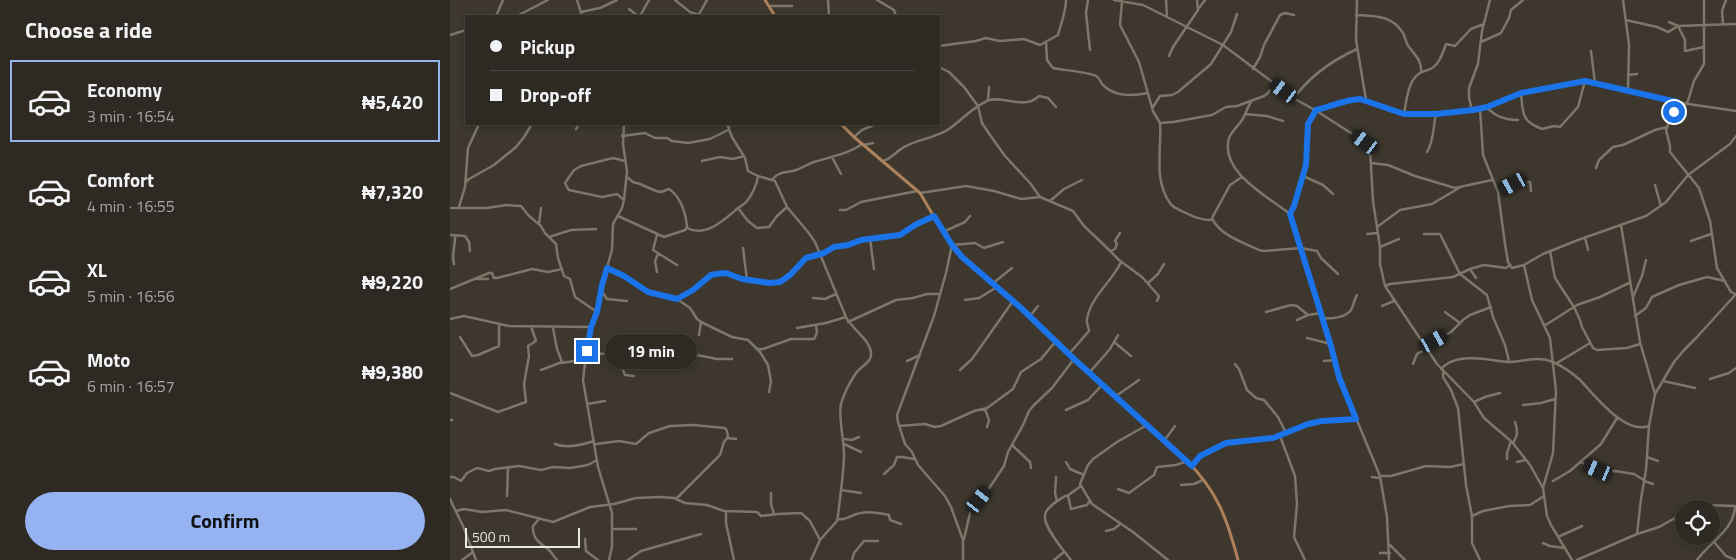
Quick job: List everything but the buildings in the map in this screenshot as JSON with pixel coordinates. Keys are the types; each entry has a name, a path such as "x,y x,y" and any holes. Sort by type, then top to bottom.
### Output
{"main road":[{"path":"765,0 774,15"},
{"path":"841,125 862,145 919,192 943,232 962,257 1030,316 1074,359 1187,461 1205,480 1226,519 1238,560"}],"street":[{"path":"498,0 500,5"},
{"path":"496,15 503,0"},
{"path":"519,15 548,0"},
{"path":"577,0 582,14 617,0"},
{"path":"642,15 649,0"},
{"path":"675,0 696,15"},
{"path":"699,15 707,0"},
{"path":"828,0 828,15"},
{"path":"877,0 894,10 896,15"},
{"path":"940,46 985,38 1000,42 1024,39 1039,45 1058,35 1060,23 1066,10 1066,0"},
{"path":"1088,0 1086,13 1090,50"},
{"path":"1114,0 1139,5 1223,45 1293,100 1316,110 1365,142 1370,149 1372,190 1380,247 1380,264 1385,286 1442,370 1474,402 1484,418 1512,442 1526,460 1543,488 1548,516 1572,560"},
{"path":"1139,0 1139,5"},
{"path":"1166,0 1167,17"},
{"path":"1197,0 1198,10"},
{"path":"1169,56 1173,47 1205,0"},
{"path":"1357,0 1357,49 1366,100"},
{"path":"1472,110 1469,88 1478,64 1490,0"},
{"path":"1482,42 1501,33 1511,10 1523,0"},
{"path":"1623,0 1629,44 1628,90"},
{"path":"1687,104 1694,81 1704,64 1704,0"},
{"path":"1723,24 1722,11 1726,0"},
{"path":"1122,1 1120,23 1139,62 1154,114 1160,123 1161,180 1167,198 1174,207 1197,219 1212,220 1232,237 1263,252 1301,248 1317,251 1321,258 1338,274"},
{"path":"769,6 792,6"},
{"path":"629,8 640,15"},
{"path":"1253,69 1280,15 1285,13 1294,15"},
{"path":"1152,108 1160,96 1174,94 1189,84 1211,64 1231,32 1237,14"},
{"path":"1356,15 1381,16 1392,22 1402,32 1408,46 1420,63 1421,71"},
{"path":"1626,20 1657,27 1668,32 1678,26"},
{"path":"1669,22 1678,26 1736,24"},
{"path":"1404,114 1410,85 1421,71 1431,69 1436,65 1445,44 1455,46 1471,29 1484,24"},
{"path":"1678,26 1684,40 1685,51 1704,47"},
{"path":"450,35 465,30"},
{"path":"1046,42 1047,60 1053,68 1093,75 1099,78 1106,88 1117,94 1148,93"},
{"path":"1293,100 1302,86 1322,69 1338,57 1357,49"},
{"path":"1591,52 1596,83"},
{"path":"940,68 949,72 960,82 978,106 982,123 990,135 1005,156 1040,197"},
{"path":"1628,75 1637,74"},
{"path":"1290,214 1303,176 1307,156 1308,124 1316,110 1353,99 1366,100 1404,114 1436,114 1487,107 1521,93 1585,81 1687,104 1736,110"},
{"path":"1521,93 1523,115 1526,120 1539,128 1560,127 1578,107 1585,81"},
{"path":"1160,123 1212,115 1226,107 1237,106 1267,94 1274,84"},
{"path":"988,100 989,88"},
{"path":"882,162 893,157 905,146 940,135 988,100 1029,102 1040,96 1048,98 1056,108"},
{"path":"1252,101 1233,132 1228,145 1234,170 1263,195 1273,200 1290,214 1331,344 1339,377 1380,477 1390,545 1390,560"},
{"path":"1638,534 1649,426 1655,394 1684,350 1736,294 1731,292 1717,268 1710,220 1698,188 1670,152 1666,132 1677,102"},
{"path":"1487,107 1492,113 1501,118 1518,120"},
{"path":"1480,108 1483,155 1498,192 1505,244 1511,267"},
{"path":"1245,114 1267,116 1284,121"},
{"path":"1428,152 1433,139 1432,129 1436,114"},
{"path":"459,207 465,183 468,148 479,125"},
{"path":"465,183 468,179 494,165 516,147 531,125"},
{"path":"576,129 579,125"},
{"path":"609,560 612,547 612,513 597,460 584,385 585,362 591,327 597,312 612,250 613,224 624,200 627,177 622,136 624,125"},
{"path":"854,137 862,130 874,125"},
{"path":"622,136 646,133 656,138 667,138 672,141 688,143 710,139 728,126 744,156 747,169 758,176 772,180 778,187 787,207 811,236 848,322 869,346 871,352 869,361 856,373 845,392 841,404 844,456 838,519 820,540 811,560"},
{"path":"1596,168 1599,160 1613,147 1667,127"},
{"path":"1385,286 1450,277 1470,269 1488,265 1506,268 1524,265 1550,251 1585,237 1639,220 1666,202 1688,175 1730,144 1736,136"},
{"path":"772,180 774,176 781,173 795,170 862,145 873,143"},
{"path":"702,161 720,157 733,159 744,156"},
{"path":"832,157 841,174"},
{"path":"624,200 617,194 602,197 570,190 566,187 565,183 574,170 581,166 613,158 625,161"},
{"path":"1371,163 1388,165 1443,186 1459,188"},
{"path":"618,216 657,235 667,237 687,228 691,230 704,230 724,220 748,200 756,186 758,176"},
{"path":"1303,176 1323,185 1334,194"},
{"path":"627,177 632,182 656,191 661,192 670,189 676,194 684,211 687,228"},
{"path":"1212,220 1230,185 1242,177"},
{"path":"1050,201 1064,189 1082,180"},
{"path":"1377,227 1400,210 1432,204 1459,188 1492,180"},
{"path":"1498,192 1519,182 1530,182 1531,191"},
{"path":"1655,185 1661,206"},
{"path":"840,210 846,210 861,202 966,186 994,191 1021,199 1040,197 1073,211 1084,226 1110,252 1148,282 1159,296 1157,302"},
{"path":"450,208 520,206 557,246 558,258 564,276 570,278 575,297 597,312"},
{"path":"738,208 748,221 757,228 769,227 787,207"},
{"path":"538,224 541,208"},
{"path":"677,299 693,290 711,275 716,274 726,273 747,280 770,283 780,282 804,260 820,255 834,247 870,238 900,235 934,216"},
{"path":"943,232 964,222 970,216"},
{"path":"1621,225 1640,344 1655,394"},
{"path":"549,237 571,230 596,229"},
{"path":"1110,252 1115,249 1117,244 1115,240 1120,232"},
{"path":"1367,234 1378,233"},
{"path":"1424,234 1440,234 1460,274 1486,293 1509,361"},
{"path":"1691,241 1711,234"},
{"path":"450,235 466,238 470,251"},
{"path":"454,264 452,259 455,235"},
{"path":"657,235 657,240 652,249 677,265"},
{"path":"1585,237 1588,250"},
{"path":"870,238 874,269"},
{"path":"1380,247 1399,239"},
{"path":"963,537 945,496 914,460 912,452 903,441 897,419 898,410 934,316 945,280 952,245 975,243 984,248 1003,242"},
{"path":"743,248 747,280"},
{"path":"1550,251 1555,278 1574,307 1593,348 1597,350 1627,348 1640,344"},
{"path":"657,272 655,261 658,254"},
{"path":"1632,299 1639,284 1646,260"},
{"path":"1069,354 1089,331 1087,320 1094,300 1115,274 1121,262"},
{"path":"1148,282 1158,274 1164,264"},
{"path":"1524,265 1532,300 1550,338 1555,399 1553,453 1543,488"},
{"path":"607,268 624,276 648,292 677,299 690,308 701,322 732,337 747,340 757,349 769,368 769,392"},
{"path":"992,284 1012,268"},
{"path":"450,289 489,273 492,273 494,278 497,278 532,269 548,272 562,269"},
{"path":"1470,269 1476,278"},
{"path":"1636,316 1646,308 1652,297 1680,285 1707,277 1725,281"},
{"path":"476,278 488,279"},
{"path":"1544,326 1574,307 1629,283"},
{"path":"965,300 979,298 996,287"},
{"path":"601,290 607,299 627,301"},
{"path":"813,298 825,299 836,294"},
{"path":"848,322 896,300 927,294 940,294"},
{"path":"1322,318 1332,319 1349,312 1357,295"},
{"path":"960,370 972,359 1013,301"},
{"path":"1382,306 1394,301"},
{"path":"1266,312 1291,305 1297,306 1308,315"},
{"path":"1030,316 1038,306"},
{"path":"1413,364 1418,354 1425,347 1451,332 1470,315 1491,307"},
{"path":"1446,312 1460,323"},
{"path":"1297,320 1308,315 1321,313"},
{"path":"450,319 470,316 499,324 591,327"},
{"path":"797,328 846,317"},
{"path":"698,335 701,322"},
{"path":"460,337 472,356 478,355 499,346 499,324"},
{"path":"757,349 764,349 791,339 814,339 817,333 816,325"},
{"path":"450,392 498,412 526,402 524,379 529,356 527,348 536,340 531,326"},
{"path":"553,327 561,363"},
{"path":"1090,372 1118,335"},
{"path":"1307,338 1331,344"},
{"path":"899,426 915,424 941,426 974,411 984,409 1013,389 1021,372 1040,359 1056,341"},
{"path":"1114,342 1131,356"},
{"path":"1556,364 1590,343"},
{"path":"587,351 603,354 640,345 657,345 666,352 692,354 717,359 732,359"},
{"path":"615,352 625,375 634,376"},
{"path":"907,361 920,356"},
{"path":"963,560 963,537 971,509 990,487 1004,466 1012,444 1031,408 1052,388 1074,359"},
{"path":"1442,370 1455,360 1460,359 1509,361 1542,359 1556,364 1580,381 1618,418 1636,426 1649,426"},
{"path":"1324,361 1334,360"},
{"path":"542,370 561,363 585,362"},
{"path":"1235,364 1247,390 1256,398 1264,400 1278,417 1286,433"},
{"path":"1710,379 1729,373 1736,368"},
{"path":"1442,370 1443,377 1452,390 1457,404 1466,486 1472,516 1472,543 1480,560"},
{"path":"1116,396 1139,380"},
{"path":"1663,381 1694,388"},
{"path":"1066,410 1088,400 1103,384"},
{"path":"1474,402 1500,393"},
{"path":"1523,405 1555,399"},
{"path":"587,404 605,401"},
{"path":"984,409 989,420 987,427"},
{"path":"1553,481 1565,474 1601,444 1618,418"},
{"path":"1192,466 1200,456 1226,443 1251,442 1280,436 1313,422 1334,419 1356,419"},
{"path":"1507,459 1507,453 1518,431 1515,422"},
{"path":"555,444 559,446 578,446 595,442 619,441 636,444 649,433 678,425 723,427 727,431 727,438 720,455 676,499"},
{"path":"1147,425 1102,452 1088,465 1080,482 1089,501 1133,532 1167,560"},
{"path":"1164,441 1175,426"},
{"path":"1280,436 1295,476 1297,504 1294,537 1305,560"},
{"path":"727,438 736,439"},
{"path":"843,439 852,440 859,438"},
{"path":"844,444 861,452"},
{"path":"1012,444 1030,462 1031,468"},
{"path":"884,474 894,465 897,457 914,460"},
{"path":"1647,457 1658,461"},
{"path":"450,477 461,481 467,473 479,468 487,471 522,466 541,470 553,467 570,468 588,465 597,460"},
{"path":"1517,462 1526,460"},
{"path":"1118,489 1129,493 1154,475 1157,467 1176,465 1187,461"},
{"path":"1066,462 1070,469 1084,475"},
{"path":"1580,462 1606,472 1630,472 1653,484"},
{"path":"1372,477 1390,476 1426,466 1450,467 1465,464"},
{"path":"507,496 508,467"},
{"path":"1056,477 1055,493 1057,501"},
{"path":"1181,485 1194,484 1205,480"},
{"path":"1071,560 1053,536 1045,519 1045,513 1057,501 1081,486"},
{"path":"841,490 861,493"},
{"path":"771,493 770,504 774,514"},
{"path":"1472,516 1482,511 1509,506 1530,505 1544,495"},
{"path":"1067,496 1071,509 1090,504 1089,501"},
{"path":"456,512 464,509 482,512 506,510 553,522 590,507 636,498 660,497 707,505 726,511 756,512 762,516 796,513 805,515 820,540"},
{"path":"450,500 467,534 476,560"},
{"path":"1720,506 1735,506 1735,511 1729,524 1720,535"},
{"path":"726,511 726,523 734,560"},
{"path":"838,519 843,520 861,512 875,512 889,515 890,520 902,524"},
{"path":"1577,560 1659,527 1675,518"},
{"path":"539,519 533,526 534,536 557,560"},
{"path":"1106,531 1114,529 1121,524"},
{"path":"1558,537 1582,526"},
{"path":"612,529 636,529"},
{"path":"628,560 641,551 701,534"},
{"path":"585,539 586,551 598,560"},
{"path":"852,560 854,553 861,547 864,541 878,541"},
{"path":"1543,543 1564,548"},
{"path":"1390,545 1405,560"},
{"path":"1697,560 1711,545"},
{"path":"1717,545 1726,556 1736,560"},
{"path":"462,560 473,552"},
{"path":"1054,560 1064,552"},
{"path":"1380,553 1390,553"},
{"path":"1399,555 1400,560"}],"route":[{"path":"587,351 591,327 597,312 607,268 624,276 648,292 677,299 693,290 711,275 722,273 742,279 770,283 780,282 790,275 806,258 824,253 837,246 848,245 873,237 885,238 900,235 934,216 952,245 974,269 1020,307 1074,359 1192,466 1200,456 1226,443 1251,442 1273,438 1313,422 1334,419 1356,419 1339,377 1305,258 1290,214 1306,165 1308,124 1316,110 1353,99 1360,99 1404,114 1436,114 1487,107 1521,93 1585,81 1677,102 1674,112"}]}
